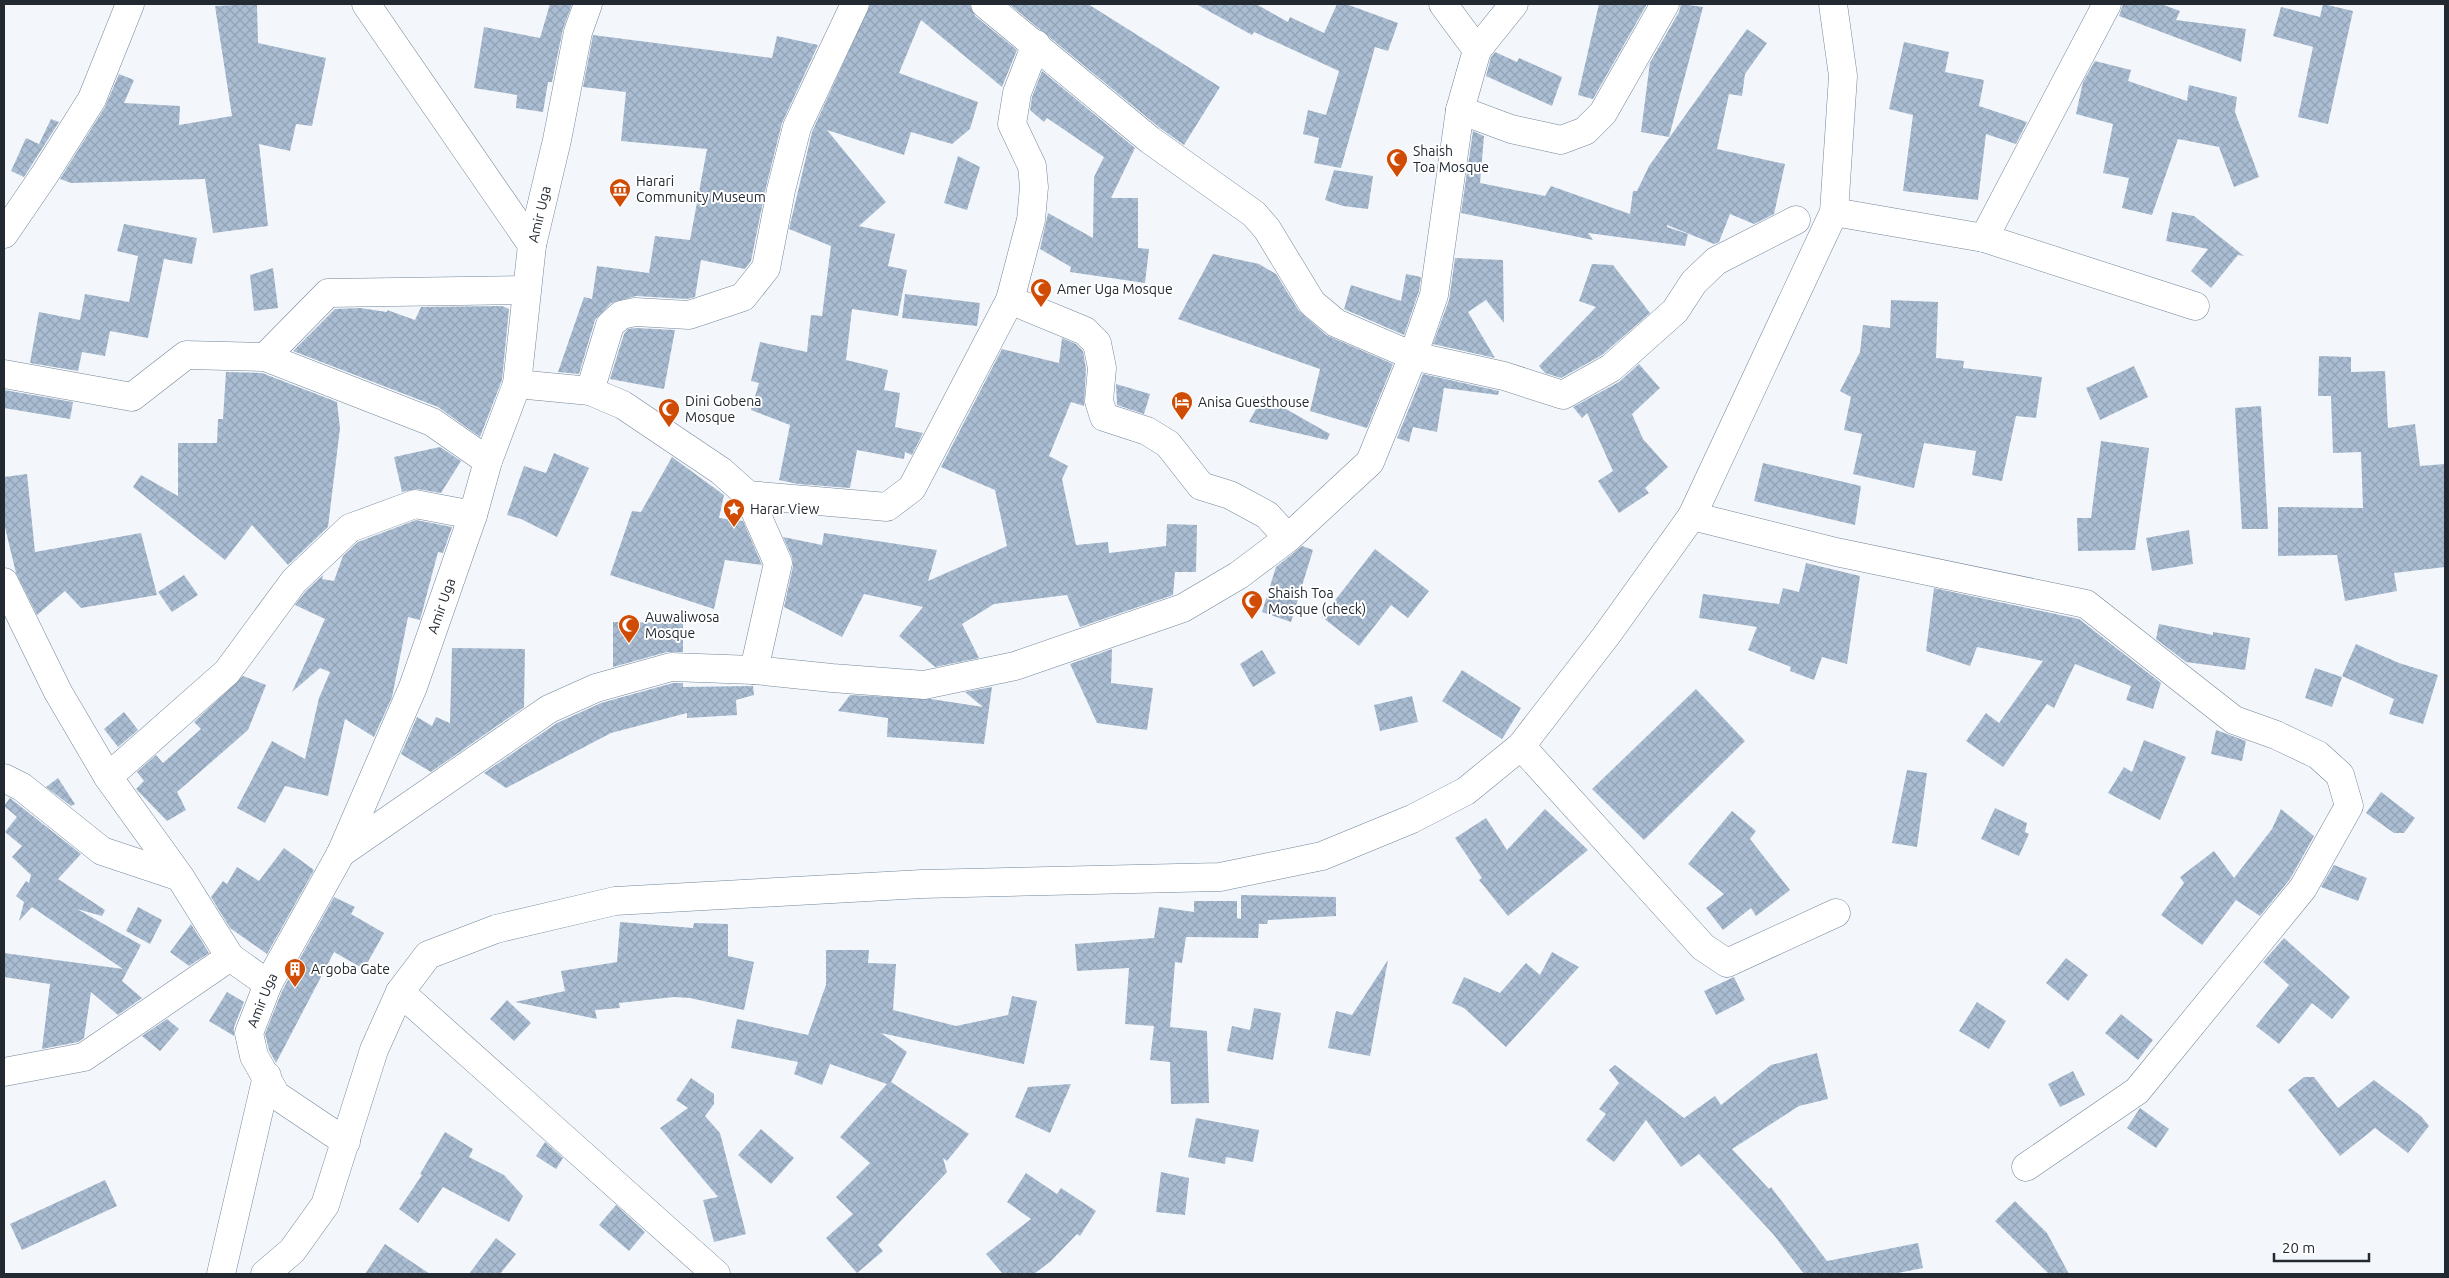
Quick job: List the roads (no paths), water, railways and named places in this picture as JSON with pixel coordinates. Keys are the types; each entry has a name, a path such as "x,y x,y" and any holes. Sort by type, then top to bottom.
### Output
{"street":[{"path":"4,234 45,174 92,99 130,4"},
{"path":"366,4 532,244"},
{"name":"Amir Uga","path":"346,1142 276,1094 254,1056 249,1033 268,984 341,853 413,687 473,515 488,461 517,384 532,244 557,140 578,32 588,4"},
{"path":"590,391 610,325 621,315 635,312 689,315 744,297 766,268 797,127 855,4"},
{"path":"985,4 1036,44 1150,140 1254,214 1266,229 1312,304 1336,323 1413,356 1504,376 1563,395 1611,368 1675,311 1694,282 1716,261 1796,220"},
{"path":"1443,4 1477,50"},
{"path":"341,853 550,709 596,688 671,667 754,670 924,685 1016,666 1183,608 1239,575 1288,538 1370,462 1413,356 1434,295 1460,110 1477,50 1514,4"},
{"path":"1460,110 1511,129 1561,140 1585,131 1603,113 1665,4"},
{"path":"264,1274 292,1251 325,1204 374,1050 400,992 428,955 496,929 615,901 922,884 1220,877 1322,856 1412,819 1466,791 1521,746 1606,636 1692,516 1834,212 1843,76 1833,4"},
{"path":"1984,238 2106,4"},
{"path":"748,495 887,507 912,488 1010,300 1031,220 1034,187 1032,166 1012,124 1017,93 1036,44"},
{"path":"1834,212 1984,238 2194,306"},
{"path":"265,357 328,293 526,290"},
{"path":"1010,300 1085,331 1096,342 1102,368 1099,401 1104,417 1148,431 1168,444 1201,486 1230,494 1267,515 1288,538"},
{"path":"4,374 132,396 186,355 265,357 432,422 488,461"},
{"path":"517,384 590,391 623,405 721,471 748,495 778,563 754,670"},
{"path":"108,778 227,672 294,581 350,528 415,504 473,515"},
{"path":"1692,516 1836,552 2086,604 2234,720 2276,735 2318,756 2340,775 2349,806 2303,888 2137,1091 2026,1167"},
{"path":"4,582 58,692 108,778 180,877 230,957 268,984"},
{"path":"1521,746 1703,947 1727,962 1836,913"},
{"path":"4,778 22,787 102,852 180,877"},
{"path":"4,1072 84,1057 230,957"},
{"path":"400,992 716,1274"},
{"path":"221,1274 267,1076"}],"place":[{"name":"Shaish Toa Mosque","path":"1397,178"},
{"name":"Harari Community Museum","path":"620,208"},
{"name":"Amer Uga Mosque","path":"1041,308"},
{"name":"Anisa Guesthouse","path":"1182,421"},
{"name":"Dini Gobena Mosque","path":"669,428"},
{"name":"Harar View","path":"734,528"},
{"name":"Shaish Toa Mosque (check)","path":"1252,620"},
{"name":"Auwaliwosa Mosque","path":"629,644"},
{"name":"Argoba Gate","path":"295,988"}]}
